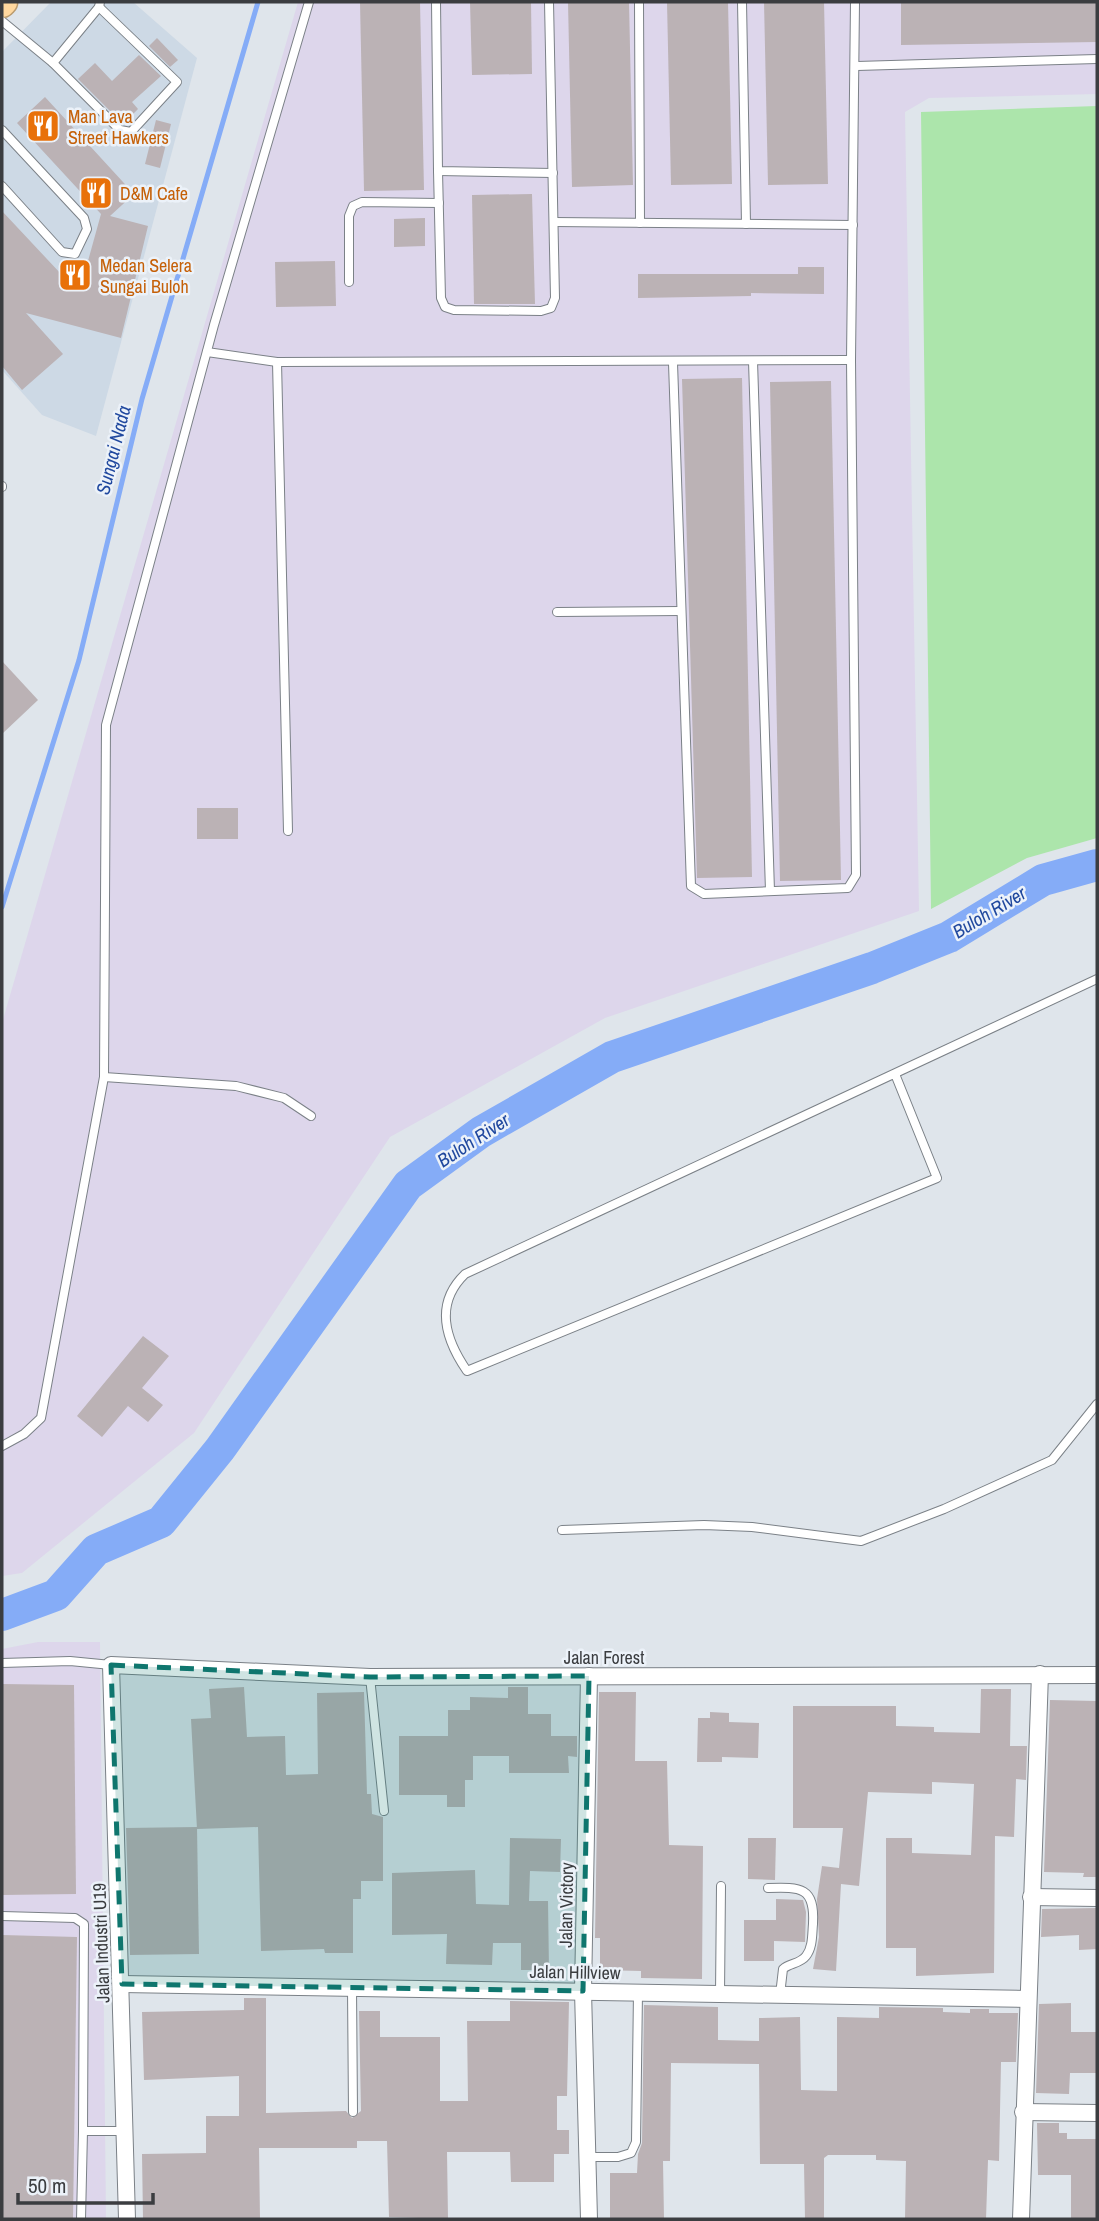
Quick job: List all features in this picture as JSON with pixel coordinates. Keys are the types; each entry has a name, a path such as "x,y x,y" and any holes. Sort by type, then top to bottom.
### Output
{"street":[{"name":"Jalan Forest","path":"111,1665 370,1677 1097,1675"},
{"name":"Jalan Industri U19","path":"111,1665 127,2219"},
{"path":"1021,2219 1040,1674"},
{"name":"Jalan Victory","path":"589,1676 583,1992 589,2219"},
{"path":"1031,1897 1097,1898"},
{"name":"Jalan Hillview","path":"122,1984 1028,1998"},
{"path":"1023,2112 1097,2113"}],"lane":[{"path":"2,1446 24,1434 41,1418 104,1077 106,725 207,352 309,2"},
{"path":"436,2 441,298 445,307 454,310 541,312 551,308 555,298 549,2"},
{"path":"639,2 640,223"},
{"path":"742,2 746,224"},
{"path":"673,363 691,886 704,894 843,889 852,885 856,875 851,360 857,66 855,2"},
{"path":"2,21 53,63 120,130 131,132 177,82 99,4 53,63"},
{"path":"857,66 1097,59"},
{"path":"2,130 84,218 87,229 75,254 61,252 2,186"},
{"path":"438,171 553,173"},
{"path":"349,282 349,216 353,206 362,202 439,203"},
{"path":"554,222 853,225"},
{"path":"207,352 277,362 673,363 851,360"},
{"path":"753,361 770,891"},
{"path":"277,362 288,831"},
{"path":"557,612 681,611"},
{"path":"895,1074 937,1178 467,1371 445,1325 445,1308 452,1289 465,1273 1097,979"},
{"path":"104,1077 236,1086 284,1098 311,1116"},
{"path":"562,1530 704,1525 752,1527 861,1541 944,1509 1052,1460 1097,1404"},
{"path":"2,1663 71,1661 111,1665"},
{"path":"370,1677 384,1811"},
{"path":"720,1994 721,1886"},
{"path":"768,1888 800,1889 808,1894 814,1906 812,1940 808,1954 800,1962 785,1966 780,1995"},
{"path":"2,1916 75,1918 84,1924 82,2219"},
{"path":"352,1988 353,2112"},
{"path":"587,2157 618,2157 631,2152 636,2142 638,1992"},
{"path":"83,2131 124,2132"}],"highlighted area":[{"path":"111,1665 370,1677 589,1676 583,1991 122,1984"}],"shaded area":[{"path":"51,2 133,2 197,58 96,436 42,415 2,370 2,52"},
{"path":"298,2 1097,2 1097,94 929,98 905,112 919,911 605,1018 390,1137 194,1433 22,1573 2,1576 2,1023"},
{"path":"38,1642 100,1642 106,2219 2,2219 2,1649"}],"green space":[{"path":"1097,106 1097,838 1027,858 931,909 921,112"}],"building":[{"path":"360,2 420,2 424,190 364,191"},
{"path":"470,2 531,2 532,74 472,75"},
{"path":"568,2 629,2 633,185 572,187"},
{"path":"667,2 728,2 732,184 671,185"},
{"path":"764,2 824,2 828,184 768,185"},
{"path":"901,2 1097,2 1097,42 901,45"},
{"path":"157,38 178,60 170,67 149,46"},
{"path":"139,55 161,76 132,102 138,109 123,124 78,79 95,63 112,81"},
{"path":"45,97 134,194 110,216 148,226 121,338 26,313 63,354 22,390 2,366 2,211 76,290 84,260 88,261 101,214 17,123"},
{"path":"156,120 171,124 160,168 145,164"},
{"path":"532,194 535,304 474,304 472,195"},
{"path":"425,218 425,246 394,247 394,219"},
{"path":"335,261 336,306 276,307 275,262"},
{"path":"798,267 824,267 824,294 751,293 751,296 638,298 638,274 798,274"},
{"path":"742,378 752,877 697,878 682,379"},
{"path":"831,381 841,880 780,881 770,382"},
{"path":"2,661 38,700 2,734"},
{"path":"197,808 238,808 238,839 197,839"},
{"path":"143,1336 169,1356 142,1388 163,1405 148,1422 128,1406 102,1437 77,1416"},
{"path":"2,1684 74,1685 76,1894 2,1895"},
{"path":"244,1687 247,1737 285,1736 286,1775 318,1774 317,1693 364,1692 367,1794 371,1794 372,1814 383,1817 383,1881 361,1881 361,1899 353,1899 353,1953 325,1953 324,1949 261,1951 258,1827 197,1829 191,1719 211,1718 209,1689"},
{"path":"508,1687 528,1687 528,1714 551,1714 551,1736 577,1736 577,1757 568,1756 569,1773 509,1773 509,1756 473,1756 473,1780 465,1780 465,1807 447,1807 447,1795 399,1795 399,1736 448,1736 448,1710 470,1710 470,1697 508,1698"},
{"path":"981,1689 1011,1689 1010,1746 1027,1746 1026,1780 1016,1779 1014,1837 995,1836 994,1973 916,1976 916,1948 886,1948 886,1838 912,1838 912,1853 971,1855 974,1784 932,1782 932,1794 868,1792 859,1886 841,1884 836,1971 813,1969 819,1937 817,1899 822,1866 839,1868 843,1828 793,1828 793,1706 896,1706 896,1726 934,1727 934,1732 980,1733"},
{"path":"599,1692 636,1692 635,1761 667,1761 669,1845 703,1846 702,1979 641,1978 641,1971 600,1970 600,1938 595,1938"},
{"path":"1050,1700 1097,1701 1097,1877 1083,1877 1084,1873 1044,1872"},
{"path":"710,1712 729,1713 729,1722 759,1723 758,1758 722,1757 722,1762 697,1762 698,1718 710,1718"},
{"path":"197,1827 199,1954 130,1955 126,1828"},
{"path":"510,1838 561,1839 560,1872 530,1871 529,1901 548,1901 549,1970 521,1970 521,1943 493,1943 492,1965 446,1964 447,1934 392,1935 392,1873 475,1870 476,1904 509,1905"},
{"path":"748,1838 776,1838 775,1880 748,1879"},
{"path":"776,1899 803,1900 806,1912 805,1942 774,1941 774,1961 744,1961 744,1920 776,1920"},
{"path":"1097,1908 1097,1949 1079,1950 1079,1935 1041,1937 1042,1909"},
{"path":"2,1935 77,1937 73,2219 2,2219"},
{"path":"244,1998 266,1998 266,2113 346,2111 352,2118 361,2111 359,2011 380,2011 380,2037 440,2037 440,2101 468,2101 467,2021 510,2021 510,2001 569,2002 567,2096 557,2096 557,2130 569,2130 569,2154 554,2154 554,2182 511,2182 510,2152 447,2152 448,2219 389,2217 387,2141 357,2141 357,2148 259,2148 260,2219 143,2219 142,2154 206,2153 206,2116 239,2116 239,2076 144,2080 142,2012 244,2010"},
{"path":"1071,2003 1071,2032 1097,2032 1097,2073 1070,2073 1069,2094 1036,2093 1039,2004"},
{"path":"644,2005 718,2007 718,2040 759,2041 759,2018 800,2017 801,2090 837,2091 837,2017 879,2018 879,2007 943,2008 943,2012 970,2013 970,2009 989,2009 989,2013 1018,2013 1016,2062 1001,2062 999,2161 988,2160 986,2219 905,2219 906,2161 876,2160 876,2155 828,2155 824,2158 824,2219 805,2219 804,2164 760,2164 759,2064 671,2063 670,2161 663,2161 664,2219 610,2219 610,2173 637,2173 638,2154 642,2143"},
{"path":"1037,2123 1059,2123 1059,2133 1067,2133 1067,2139 1097,2139 1097,2219 1071,2219 1071,2175 1038,2175"}],"waterway":[{"name":"Sungai Nada","path":"2,907 79,660 142,399 258,2"},
{"name":"Buloh River","path":"2,1615 56,1595 96,1550 161,1522 220,1449 408,1185 481,1132 612,1057 872,968 949,937 1043,880 1097,865"}],"place":[{"name":"Man Lava Street Hawkers","path":"43,126"},
{"name":"D&M Cafe","path":"96,193"},
{"name":"Medan Selera Sungai Buloh","path":"75,275"}]}
